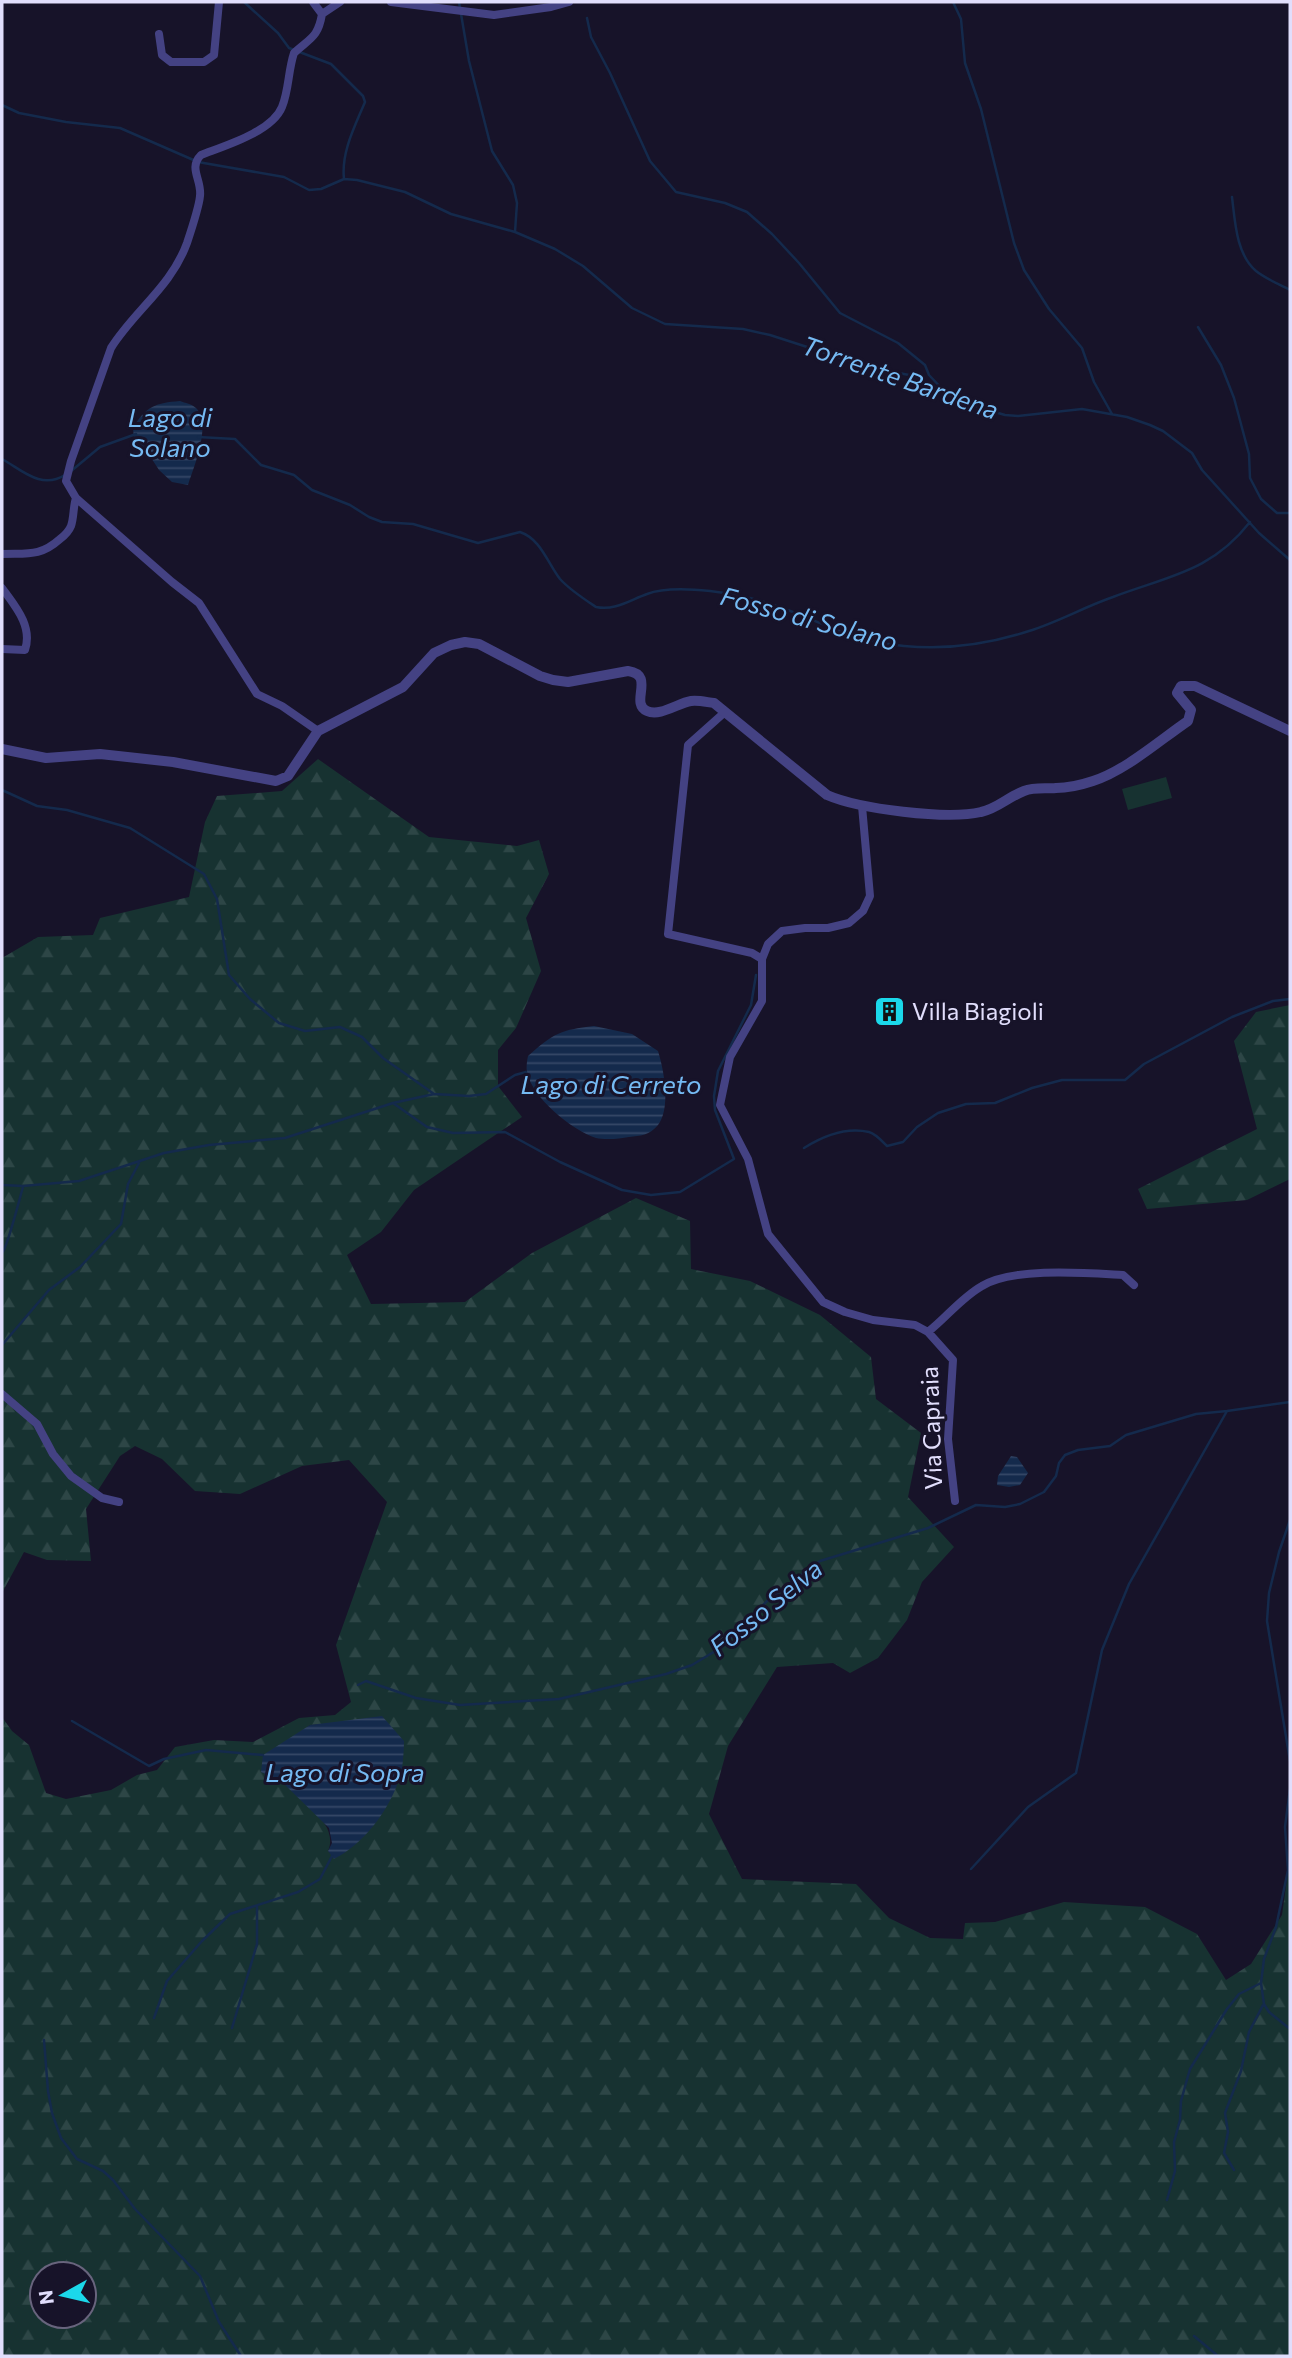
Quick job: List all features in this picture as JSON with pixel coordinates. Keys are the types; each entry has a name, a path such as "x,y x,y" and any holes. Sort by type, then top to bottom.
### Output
{"street":[{"path":"159,34 162,55 172,62 204,62 214,55 219,2"},
{"path":"313,2 322,14 320,26 314,38 294,53 281,111 251,135 201,155 196,163 201,193 186,243 172,275 121,332 111,348 66,481 76,498 199,603 257,694 282,706 318,731"},
{"path":"322,14 340,2"},
{"path":"391,2 494,15 569,2"},
{"path":"2,554 31,554 52,546 71,526 76,498"},
{"path":"2,588 21,615 29,639 25,650 2,649"},
{"path":"2,749 46,758 100,754 173,762 276,781 288,776 318,731 403,687 434,653 465,642 479,644 553,680 568,682 634,672 640,676 640,701 647,711 655,712 692,701 713,703 816,788 841,801 927,814 964,814 995,808 1025,790 1058,788 1095,781 1115,771 1188,721 1191,710 1177,693 1181,686 1195,686 1290,731"},
{"path":"724,712 688,745 668,934 752,953 762,959 768,943 782,931 849,923 863,911 870,896 862,806"},
{"name":"Via Capraia","path":"762,959 762,1001 730,1057 720,1105 748,1159 768,1234 823,1302 873,1320 915,1325 928,1332 953,1360 948,1439 955,1502"},
{"path":"928,1332 958,1302 984,1284 997,1279 1042,1274 1123,1275 1134,1285"},
{"path":"2,1394 37,1424 53,1454 71,1476 102,1498 119,1502"}],"green space":[{"path":"318,759 429,837 517,846 539,840 549,874 526,918 541,971 516,1028 498,1050 498,1086 522,1117 414,1190 381,1232 347,1255 371,1304 465,1302 532,1253 636,1198 690,1221 691,1269 750,1281 820,1315 871,1357 876,1399 921,1433 908,1497 954,1547 922,1582 907,1620 878,1658 850,1673 833,1663 777,1667 728,1746 709,1814 742,1879 856,1884 889,1918 930,1938 963,1939 965,1923 995,1922 1064,1902 1145,1907 1197,1934 1226,1980 1251,1964 1282,1915 1290,1857 1290,2356 2,2356 2,1717 12,1731 29,1745 46,1793 66,1799 111,1790 137,1775 157,1770 175,1747 214,1740 253,1742 299,1718 335,1715 351,1702 336,1645 387,1502 349,1460 302,1466 240,1494 195,1491 162,1459 135,1446 120,1456 86,1509 91,1561 47,1560 24,1552 2,1593 2,958 38,937 93,935 100,918 189,897 205,822 217,796 282,791","holes":["337,1723 335,1859 328,1851 330,1841 323,1822 308,1804 282,1782 292,1738 310,1725"]},
{"path":"1166,777 1172,798 1128,810 1122,789"},
{"path":"1290,1005 1290,1179 1247,1200 1147,1209 1138,1189 1257,1129 1234,1041 1256,1012"}],"water":[{"name":"Lago di Solano","path":"180,401 196,408 202,424 200,445 188,485 172,482 134,439 133,428 147,410 164,403"},
{"name":"Lago di Cerreto","path":"594,1026 632,1034 658,1051 664,1078 664,1109 658,1125 648,1133 608,1139 586,1134 554,1112 530,1082 528,1056 544,1042 573,1029"},
{"path":"1011,1456 1017,1457 1028,1473 1020,1485 997,1485 998,1476"},
{"name":"Lago di Sopra","path":"382,1716 404,1741 398,1782 393,1796 377,1821 357,1843 334,1859 328,1851 332,1843 329,1828 282,1782 261,1772 263,1755 310,1725"}],"waterway":[{"path":"244,2 278,33 289,48 331,64 363,96 365,102 347,149 344,179"},
{"path":"459,2 469,61 492,151 513,185 517,203 515,232"},
{"path":"953,2 961,19 965,63 981,109 1014,243 1024,270 1049,309 1082,348 1094,382 1112,414"},
{"path":"587,18 591,37 650,161 676,192 725,203 747,212 799,263 840,313 898,343 925,365 929,375 946,393"},
{"name":"Torrente Bardena","path":"2,105 19,113 120,128 198,162 284,177 309,190 321,189 344,179 405,192 451,214 515,232 555,249 583,266 632,308 665,324 743,329 770,335 869,367 914,376 964,403 1005,415 1082,409 1127,417 1150,425 1163,431 1192,453 1202,470 1259,533 1290,560"},
{"path":"1232,197 1244,256 1256,271 1290,290"},
{"path":"1198,327 1221,365 1234,398 1249,454 1250,478 1261,499 1277,513 1290,513"},
{"name":"Fosso di Solano","path":"70,472 100,447 136,434"},
{"name":"Fosso di Solano","path":"198,437 235,439 261,465 294,475 312,490 350,505 382,522 413,524 478,543 520,532 539,546 564,583 596,607 616,606 662,590 710,591 765,602 865,639 915,647 992,641 1040,627 1188,570 1220,552 1250,522"},
{"name":"Fosso di Solano","path":"2,459 32,477 48,480 65,475"},
{"path":"2,790 37,806 67,810 130,828 204,874 217,899 229,975 250,999 279,1023 305,1031 340,1027 362,1037 383,1058 434,1094"},
{"path":"393,1103 427,1127 453,1133 505,1132 560,1162 622,1190 651,1195 680,1192 734,1159 715,1110 714,1096 718,1071 751,1005 756,975"},
{"path":"804,1148 827,1136 852,1131 872,1133 887,1146 903,1142 917,1127 938,1113 966,1104 995,1103 1032,1088 1062,1080 1125,1080 1144,1064 1232,1017 1273,1001 1290,999"},
{"path":"2,1185 79,1181 164,1153 209,1145 285,1138 393,1103 434,1094 486,1094 515,1075 526,1072"},
{"path":"2,1345 49,1290 80,1267 121,1224 128,1184 139,1163"},
{"path":"2,1253 23,1187"},
{"name":"Fosso Selva","path":"971,1869 1028,1807 1076,1773 1102,1650 1129,1584 1227,1411 1290,1402"},
{"name":"Fosso Selva","path":"358,1685 366,1681 416,1698 460,1705 559,1699 666,1674 692,1665 722,1647 768,1600 820,1561 928,1528 976,1505 1005,1507 1020,1504 1044,1492 1056,1476 1059,1463 1065,1455 1078,1450 1110,1446 1126,1435 1196,1414 1227,1411"},
{"name":"Fosso Selva","path":"1290,1520 1269,1593 1267,1621 1290,1761"},
{"path":"72,1721 149,1766 164,1759 206,1750 263,1755"},
{"name":"Fosso Selva","path":"1290,1789 1285,1827 1288,1870 1276,1927 1264,1959 1261,1983 1264,2004 1269,2012 1290,2029"},
{"path":"154,2018 167,1981 230,1914 298,1892 320,1879 332,1856"},
{"path":"232,2028 257,1944 257,1906"},
{"path":"1167,2200 1175,2171 1174,2142 1180,2120 1181,2101 1190,2069 1239,1994 1261,1983"},
{"path":"1234,2170 1224,2153 1228,2132 1225,2113 1241,2071 1249,2032 1263,2005"},
{"path":"44,2040 48,2091 61,2138 77,2159 103,2171 113,2180 135,2209 200,2276 219,2322 241,2356"},
{"path":"1194,2336 1218,2356"}],"place":[{"name":"Villa Biagioli","path":"889,1012"}]}
